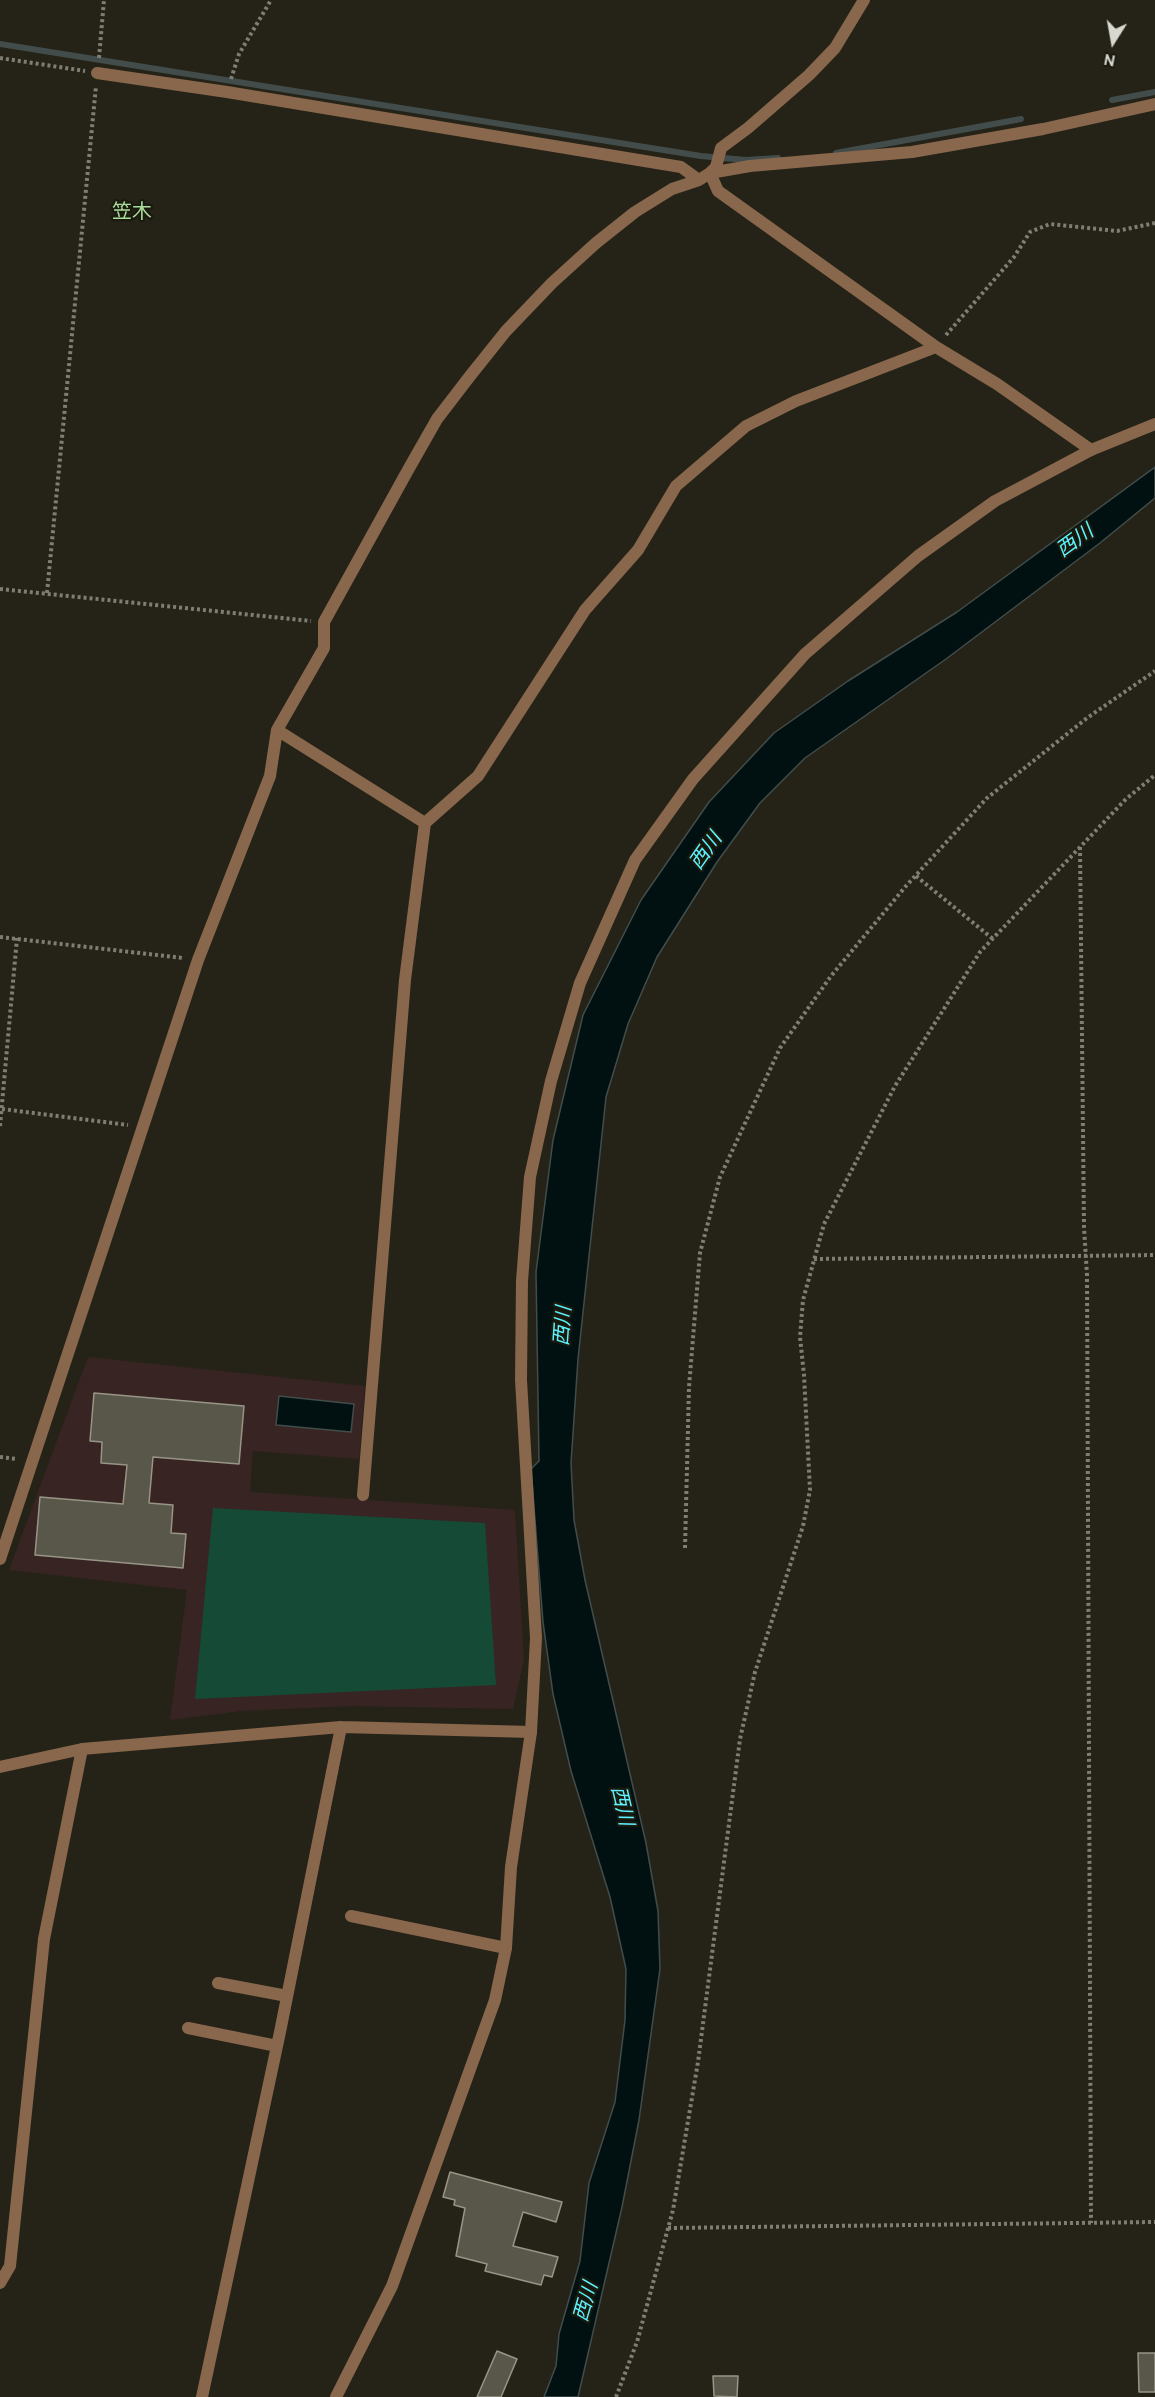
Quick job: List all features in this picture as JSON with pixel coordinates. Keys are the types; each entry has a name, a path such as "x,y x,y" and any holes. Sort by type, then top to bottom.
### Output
{"street":[{"path":"864,0 835,48 809,75 748,128 721,148 713,170 718,191 936,347 997,384 1091,450"},
{"path":"97,73 681,166 699,180"},
{"path":"0,1559 198,960 270,776 277,730 324,648 324,622 437,419 506,331 552,283 604,236 635,212 672,189 699,180 713,170 912,152 1043,129 1155,104"},
{"path":"363,1495 405,980 424,823 478,776 585,610 638,550 676,486 746,426 796,401 936,347"},
{"path":"336,2397 392,2286 495,2000 506,1948 512,1868 531,1732 536,1638 521,1380 522,1281 530,1177 551,1081 580,983 635,860 693,779 805,654 928,549 995,501 1091,450 1155,424"},
{"path":"277,730 424,823"},
{"path":"0,1767 82,1749 341,1727 531,1732"},
{"path":"201,2397 277,2046 341,1727"},
{"path":"0,2283 10,2266 44,1939 82,1749"},
{"path":"351,1916 506,1948"},
{"path":"218,1983 287,1996"},
{"path":"188,2028 277,2046"}],"path":[{"path":"99,55 104,0"},
{"path":"227,92 239,54 271,0"},
{"path":"0,58 97,73 47,593"},
{"path":"936,347 1014,257 1030,232 1050,224 1117,231 1155,223"},
{"path":"0,589 324,622"},
{"path":"685,1548 690,1387 700,1253 720,1177 780,1048 831,976 916,876 987,798 1086,718 1155,670"},
{"path":"616,2397 637,2342 668,2228 698,2062 740,1739 755,1672 802,1526 810,1490 800,1337 803,1300 824,1224 895,1086 980,952 1125,800 1155,775"},
{"path":"1080,847 1083,1227 1086,1255 1093,2187 1091,2223"},
{"path":"916,876 993,939"},
{"path":"0,937 198,960"},
{"path":"0,1126 17,938"},
{"path":"1,1109 144,1127"},
{"path":"814,1259 1155,1255"},
{"path":"668,2228 1155,2222"}],"shaded area":[{"path":"88,1357 365,1386 359,1459 253,1451 250,1492 515,1510 524,1660 513,1709 351,1706 241,1711 170,1720 187,1590 9,1570"}],"green space":[{"path":"213,1508 485,1523 496,1685 195,1699"}],"water":[{"name":"西川","path":"1155,467 1155,498 1100,543 946,659 805,758 760,803 717,862 657,957 628,1024 606,1097 578,1359 571,1463 574,1520 585,1580 646,1843 658,1911 660,1969 639,2120 622,2207 578,2397 544,2397 556,2366 559,2334 580,2261 589,2183 615,2102 625,2020 626,1969 610,1897 571,1771 553,1694 543,1622 531,1469 539,1461 536,1272 553,1140 583,1015 641,900 709,802 774,733 848,681 957,612"},
{"path":"279,1396 354,1404 351,1432 276,1425"}],"building":[{"path":"94,1393 244,1406 239,1464 153,1457 149,1503 173,1505 171,1533 186,1534 183,1568 35,1555 40,1497 123,1504 127,1465 101,1463 102,1442 90,1441"},
{"path":"450,2172 562,2202 556,2222 523,2212 513,2246 558,2257 552,2277 544,2275 541,2285 485,2271 487,2264 456,2256 465,2208 454,2205 455,2200 443,2197"},
{"path":"497,2351 517,2359 501,2397 477,2397"},
{"path":"1138,2353 1155,2353 1155,2392 1139,2392"},
{"path":"713,2376 738,2376 737,2397 714,2396"}],"waterway":[{"path":"0,44 701,156 746,160 778,158"},
{"path":"1112,100 1155,92"},
{"path":"836,153 1021,119"}],"district":[{"name":"笠木","path":"132,212"}]}
